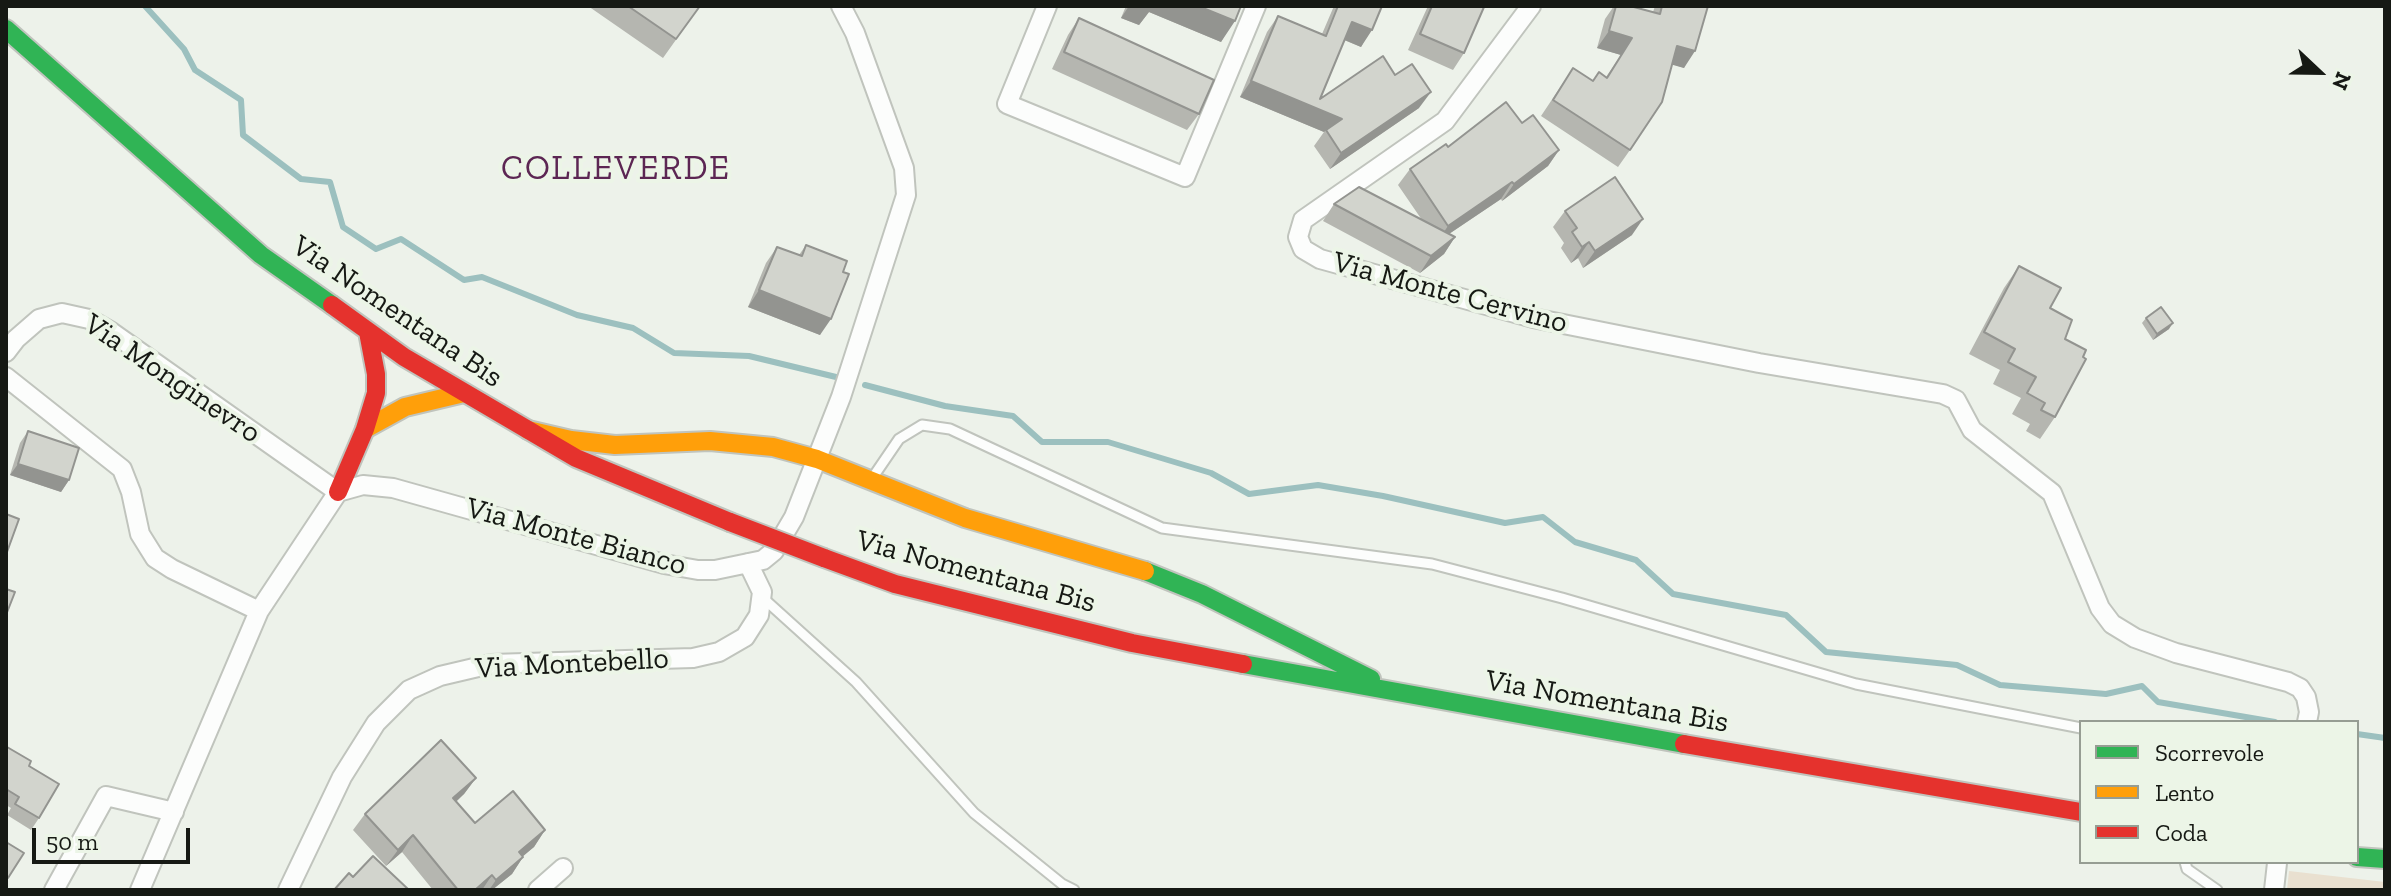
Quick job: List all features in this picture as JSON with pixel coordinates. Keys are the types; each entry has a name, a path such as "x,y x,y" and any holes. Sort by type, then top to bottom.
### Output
{"main road":[{"name":"Via Nomentana Bis","path":"6,29 261,255 404,357 576,458 824,558 895,584 1132,643 1403,695 2079,812"},
{"path":"338,492 365,429 377,385 368,332"},
{"path":"365,429 405,407 464,393"},
{"path":"528,430 571,440 615,445 710,441 773,447 817,459 952,514 1149,572 1188,588 1403,695"},
{"path":"2359,857 2385,859"}],"street":[{"name":"Via Monte Bianco","path":"338,492 363,485 393,488 686,568 715,570 763,560 774,551 784,536 841,397 904,205 907,185 904,168 855,33 841,6"},
{"path":"1047,6 1007,104 1185,177 1256,6"},
{"name":"Via Monte Cervino","path":"1531,6 1445,121 1303,220 1298,237 1303,249 1320,259 1533,318 1759,363 1943,394 1956,400 1972,430 2052,493 2100,608 2112,624 2135,638 2176,653 2288,682 2300,688 2306,697 2307,720"},
{"name":"Via Monginevro","path":"6,352 39,319 62,313 89,319 338,492"},
{"path":"6,377 122,469 131,492 140,534 155,558 259,611"},
{"path":"140,890 259,611 338,492"},
{"path":"748,563 763,598"},
{"name":"Via Montebello","path":"288,890 342,777 383,714 409,690 440,676 491,664 710,655 736,645 745,637 756,623 763,598"},
{"path":"54,890 106,796 174,812"},
{"path":"2274,890 2277,864"},
{"path":"538,890 563,868"}],"lane":[{"path":"871,480 899,439 922,425 950,429 1162,528 1432,564 1562,598 1856,684 2079,728"},
{"path":"763,598 856,682 974,813 1062,884 1074,890"},
{"path":"2186,864 2187,869 2217,890"}],"shaded area":[{"path":"2289,871 2385,882 2385,890 2287,890"}],"building":[{"path":"628,6 700,6 676,39"},
{"path":"1198,6 1241,6 1235,21"},
{"path":"1338,6 1382,6 1372,30 1352,22 1320,99 1383,56 1395,75 1412,64 1431,92 1341,153 1326,130 1342,119 1251,81 1278,16 1326,36"},
{"path":"1432,6 1484,7 1464,53 1420,34"},
{"path":"1616,6 1630,6 1660,14 1662,6 1708,6 1695,51 1677,46 1662,102 1630,150 1553,100 1573,68 1593,81 1599,72 1607,78 1632,38 1609,31"},
{"path":"1079,18 1214,80 1199,114 1064,52"},
{"path":"1506,102 1522,123 1533,115 1559,150 1514,184 1512,182 1448,226 1410,169 1446,144 1448,147"},
{"path":"1615,177 1643,219 1595,251 1589,242 1582,247 1572,232 1577,228 1565,211"},
{"path":"1359,187 1455,237 1431,256 1334,204"},
{"path":"806,245 847,261 843,272 849,274 831,319 759,290 777,247 802,256"},
{"path":"2019,266 2061,288 2050,308 2072,320 2065,339 2086,350 2083,357 2086,359 2055,417 2041,410 2045,403 2027,393 2036,377 2008,362 2015,349 1984,332"},
{"path":"2161,307 2173,323 2157,334 2146,318"},
{"path":"28,431 79,448 69,480 18,464"},
{"path":"6,514 19,519 7,552 6,552"},
{"path":"6,589 15,592 6,615"},
{"path":"441,740 476,778 453,798 475,823 513,791 545,830 519,852 523,857 496,880 492,875 475,890 458,890 413,835 398,850 365,814"},
{"path":"7,747 31,761 29,766 59,784 39,818 15,804 19,797 6,789"},
{"path":"6,842 24,853 8,878 6,877"},
{"path":"373,856 409,890 334,890 349,873 353,877"}],"waterway":[{"path":"145,6 184,49 195,70 241,100 243,135 301,179 330,182 343,227 376,249 401,239 464,280 482,277 577,315 633,328 674,353 749,356 836,377"},
{"path":"865,385 945,406 1013,416 1042,442 1108,442 1211,473 1249,494 1318,485 1505,523 1543,517 1575,542 1636,560 1673,594 1786,615 1826,652 1957,665 2000,685 2106,694 2142,686 2158,702 2263,720"},
{"path":"2359,734 2385,738"}],"traffic: fast":[{"path":"6,29 261,255 332,305"},
{"path":"1145,571 1202,594 1371,679"},
{"path":"1243,664 1684,744"},
{"path":"2359,857 2385,859"}],"traffic: slow":[{"path":"365,429 405,407 464,393"},
{"path":"528,430 571,440 615,445 710,441 773,447 817,459 965,518 1145,571"}],"traffic: jam":[{"path":"332,305 404,357 576,458 730,522"},
{"path":"338,492 365,429 376,393 376,374 368,332"},
{"path":"730,522 824,558"},
{"path":"824,558 895,584 1132,643 1243,664"},
{"path":"1684,744 2079,812"}],"district":[{"name":"COLLEVERDE","path":"616,169"}]}
